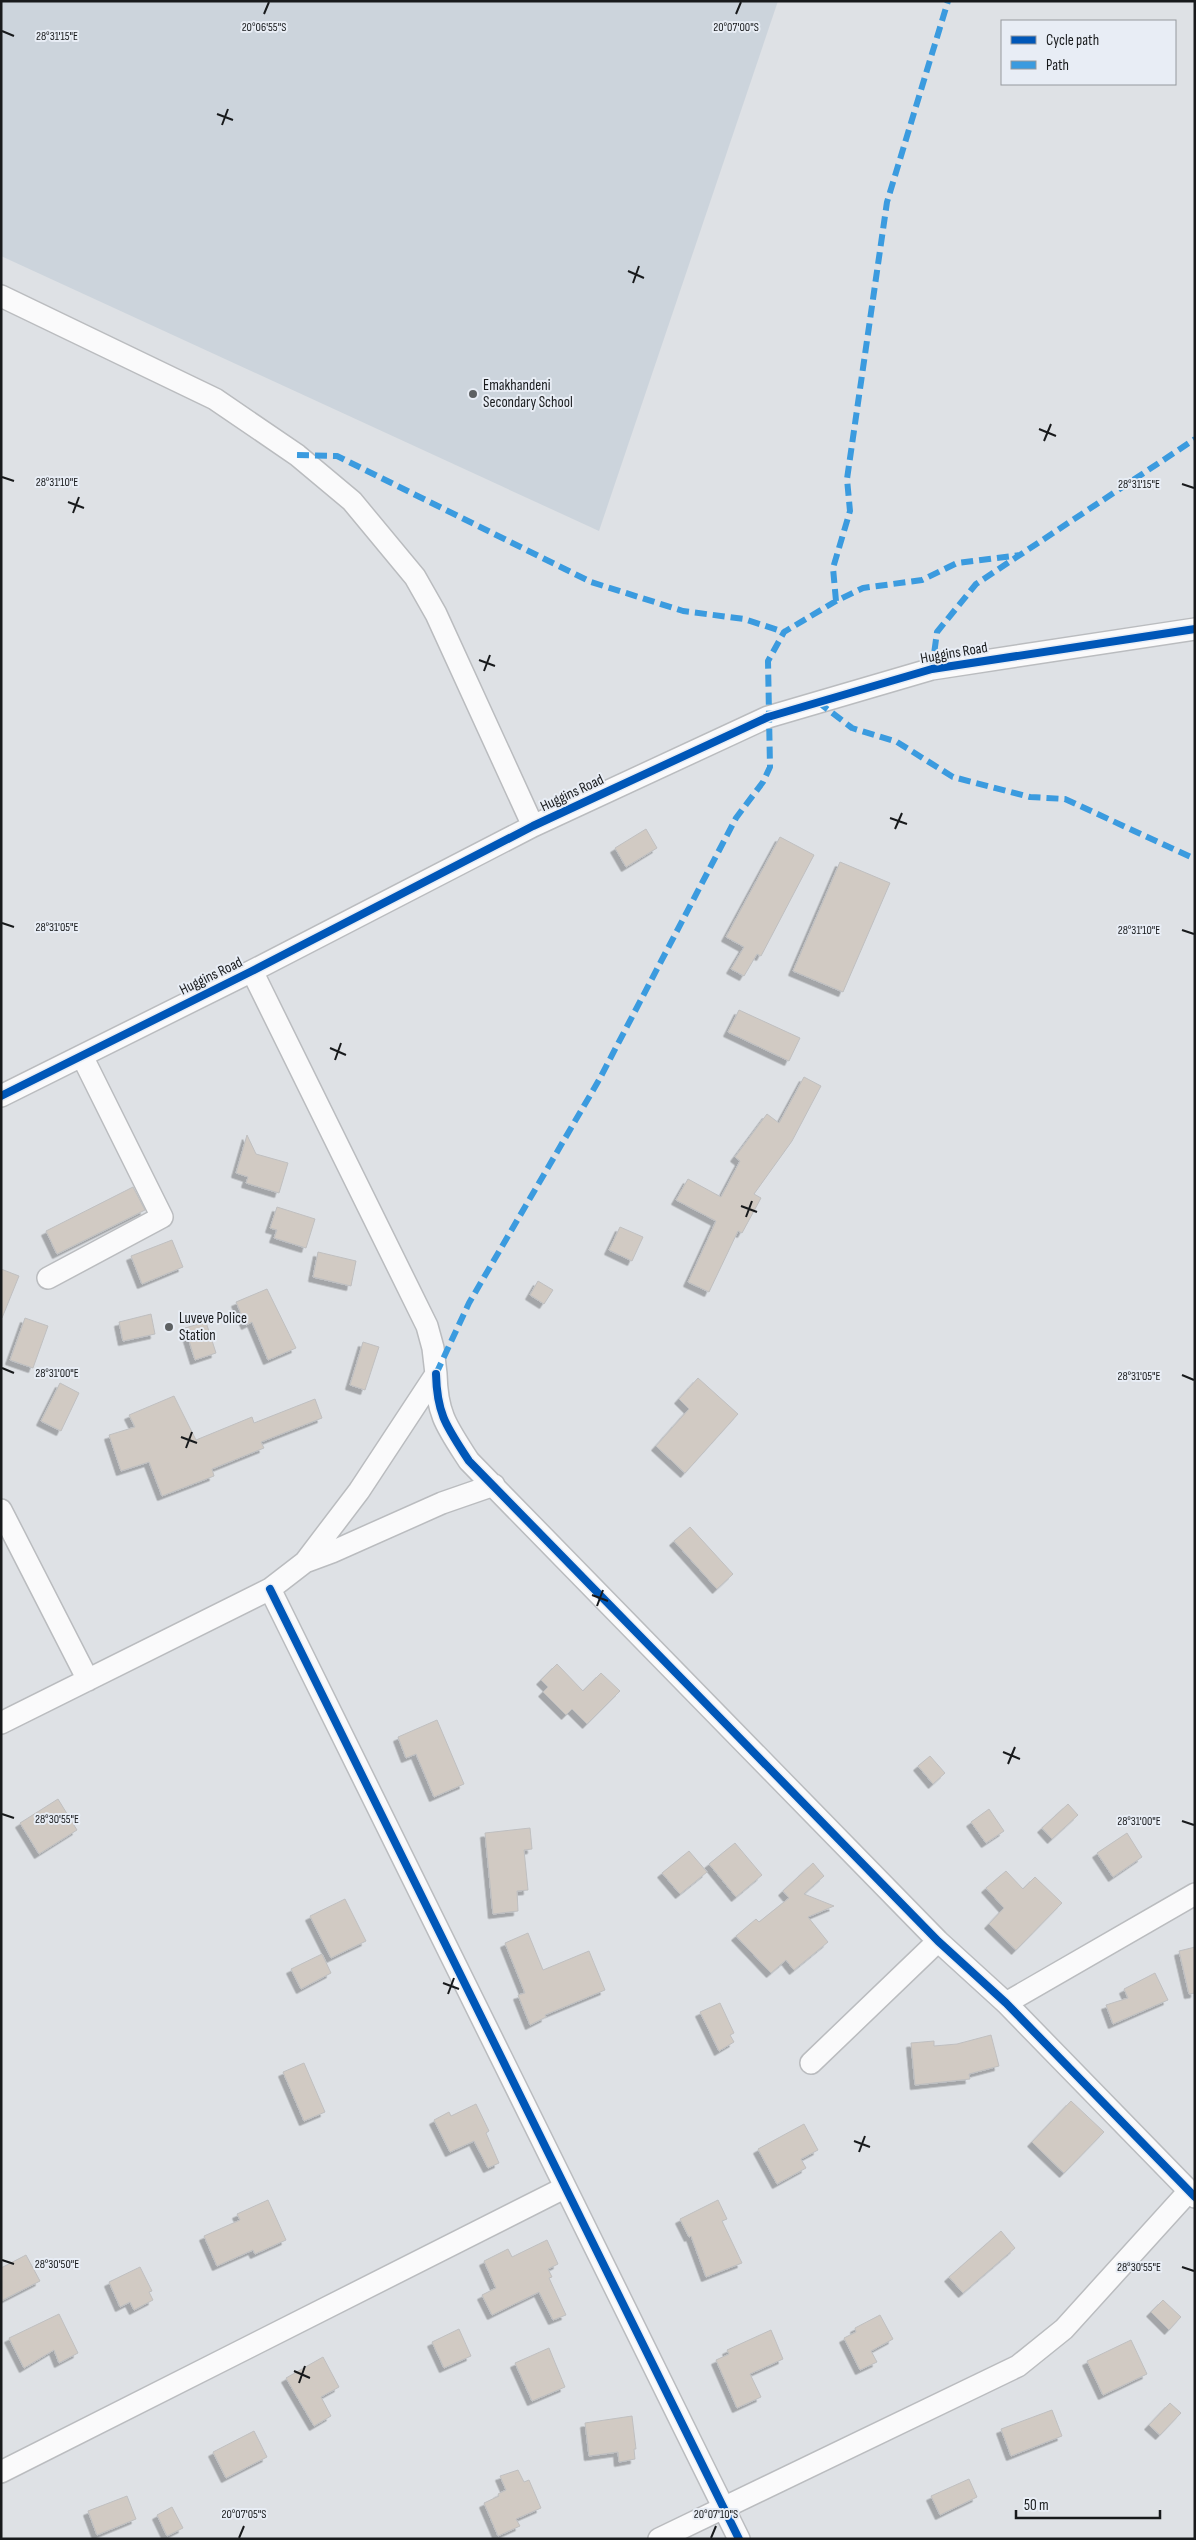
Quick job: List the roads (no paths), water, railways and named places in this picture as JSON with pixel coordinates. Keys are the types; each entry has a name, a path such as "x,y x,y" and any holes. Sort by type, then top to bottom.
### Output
{"street":[{"path":"1,296 216,399 297,454 352,501 415,577 436,614 533,826"},
{"name":"Huggins Road","path":"1,1096 252,971 533,826 776,714 932,669 1195,629"},
{"path":"252,971 427,1326 433,1348 437,1398 442,1419 469,1461 938,1940 1006,2003 1192,2194 1064,2329 1018,2366 659,2539"},
{"path":"48,1278 162,1217 82,1056"},
{"path":"1,1723 270,1590 305,1562 359,1491 436,1374"},
{"path":"305,1562 442,1503 494,1485"},
{"path":"1,1510 88,1680"},
{"path":"270,1590 739,2539"},
{"path":"1006,2003 1195,1894"},
{"path":"811,2063 938,1940"},
{"path":"1,2472 564,2188"}],"place":[{"name":"Emakhandeni Secondary School","path":"473,394"},
{"name":"Luveve Police Station","path":"169,1327"}]}
